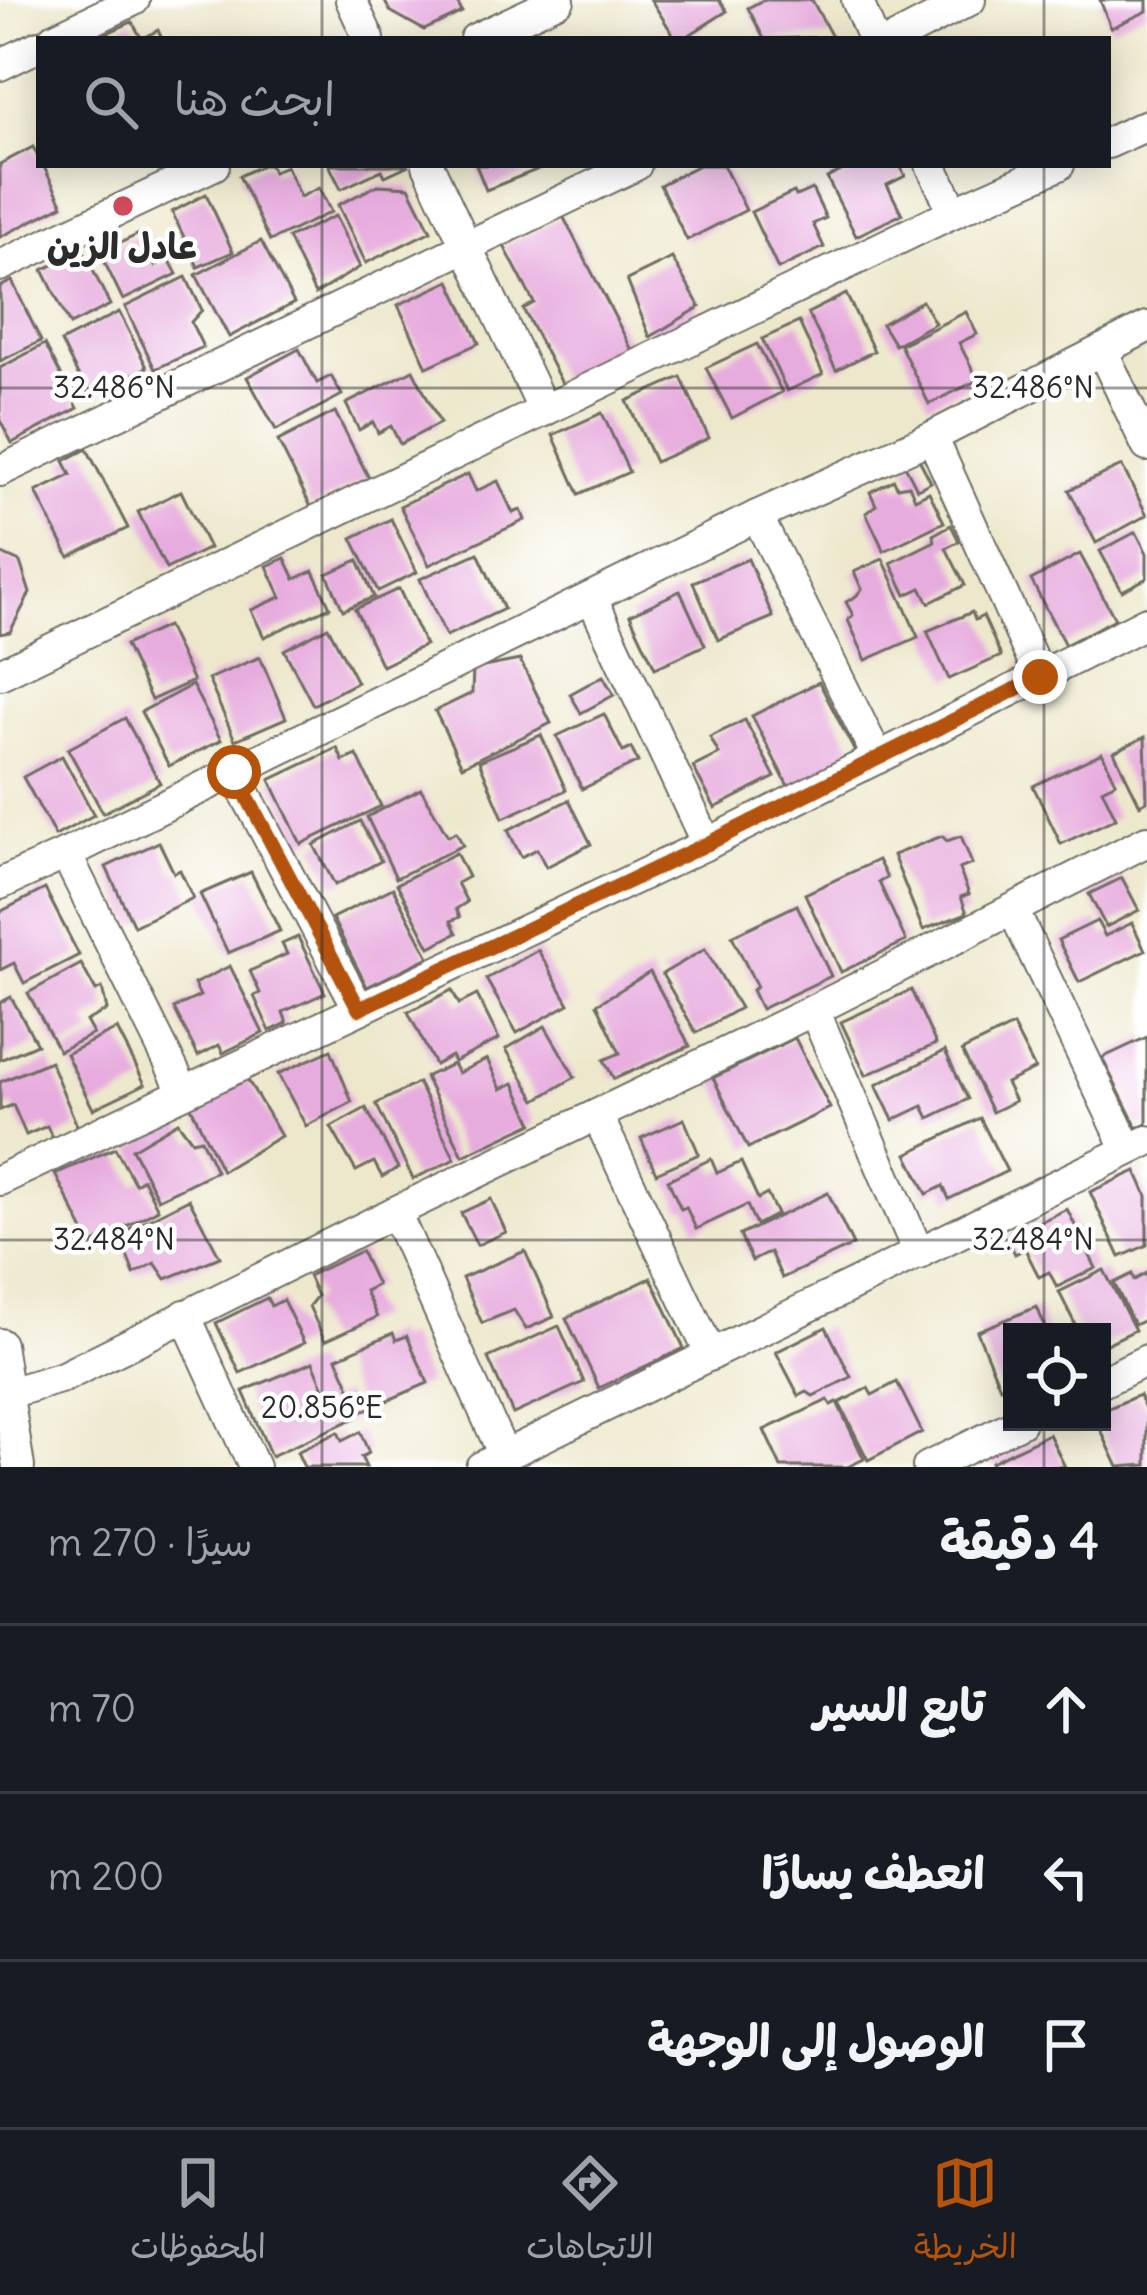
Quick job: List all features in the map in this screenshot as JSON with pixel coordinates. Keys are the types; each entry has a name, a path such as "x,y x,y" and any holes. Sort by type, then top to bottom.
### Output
{"street":[{"path":"59,36 134,0"},
{"path":"351,0 368,36"},
{"path":"481,36 559,0"},
{"path":"857,0 872,36"},
{"path":"901,36 970,0"},
{"path":"0,64 36,47"},
{"path":"1111,142 1147,125"},
{"path":"0,266 208,168"},
{"path":"429,168 544,411"},
{"path":"0,471 630,168"},
{"path":"933,168 954,212"},
{"path":"0,674 1052,168"},
{"path":"0,884 758,516 932,437 1147,327"},
{"path":"1102,350 1147,446"},
{"path":"932,437 1040,677"},
{"path":"758,516 878,758"},
{"path":"592,598 707,844"},
{"path":"0,1180 707,844 1147,622"},
{"path":"234,772 359,1009"},
{"path":"9,1393 63,1377 814,1010 1147,841"},
{"path":"66,854 184,1092"},
{"path":"395,1212 493,1461 919,1254 1137,1145 1013,910"},
{"path":"814,1010 919,1254"},
{"path":"597,1115 711,1355"},
{"path":"185,1315 254,1467"},
{"path":"0,1344 19,1467"},
{"path":"1111,1378 1147,1360"},
{"path":"928,1467 1003,1430"}],"building":[{"path":"384,0 456,0 462,12 424,30 390,11"},
{"path":"651,0 719,0 727,11 688,36 674,36"},
{"path":"763,0 812,0 831,36 762,36 748,8"},
{"path":"1100,0 1147,0 1147,11 1111,28"},
{"path":"132,22 140,36 101,36"},
{"path":"33,147 36,168 44,168 63,205 0,237 0,164"},
{"path":"256,168 273,172 287,168 300,197 319,188 331,212 270,241 239,176"},
{"path":"330,168 402,168 385,176 382,170 341,189"},
{"path":"477,168 539,169 486,190"},
{"path":"693,168 725,168 746,210 687,240 660,185"},
{"path":"847,168 901,168 905,176 887,185 902,214 856,236 827,178"},
{"path":"378,185 409,187 431,231 366,263 338,205"},
{"path":"812,189 826,218 813,224 824,247 778,269 751,212"},
{"path":"206,194 233,252 198,267 172,212"},
{"path":"335,216 360,267 315,294 288,238"},
{"path":"563,216 635,356 566,391 523,309 534,303 504,246"},
{"path":"139,234 155,266 169,259 177,274 123,300 100,253"},
{"path":"261,241 294,303 229,337 196,275"},
{"path":"83,250 110,305 70,325 43,270"},
{"path":"672,258 700,307 650,337 627,280"},
{"path":"186,277 202,310 191,322 203,347 155,369 125,307"},
{"path":"12,281 41,341 0,361 0,287"},
{"path":"450,281 479,343 427,367 398,305"},
{"path":"846,294 874,351 836,370 808,313"},
{"path":"922,301 935,323 895,345 882,324"},
{"path":"119,312 147,367 89,397 61,342"},
{"path":"966,312 977,334 959,343 978,380 929,404 900,345"},
{"path":"799,322 823,374 787,391 762,339"},
{"path":"45,344 78,408 12,443 0,420 0,368"},
{"path":"757,344 782,392 732,418 706,368"},
{"path":"299,349 317,383 331,376 342,395 276,430 247,377"},
{"path":"413,370 440,423 400,444 391,426 378,433 373,422 359,430 346,404"},
{"path":"681,377 709,438 655,462 627,401"},
{"path":"335,412 369,478 311,507 278,441"},
{"path":"602,413 629,472 579,494 553,435"},
{"path":"87,449 128,528 69,557 36,492 71,475 64,461"},
{"path":"919,459 931,482 917,489 905,466"},
{"path":"1122,466 1147,515 1096,543 1069,490"},
{"path":"468,474 476,491 498,481 513,513 521,510 525,520 429,565 400,506"},
{"path":"894,480 897,487 909,485 915,499 929,492 944,522 884,551 866,513 876,505 870,492"},
{"path":"181,491 209,548 166,569 138,512"},
{"path":"391,519 417,572 378,591 352,538"},
{"path":"951,525 959,541 946,548 965,585 929,603 921,588 906,595 891,563 935,541 933,535"},
{"path":"1136,532 1147,553 1147,578 1122,591 1100,551"},
{"path":"0,553 20,562 30,593 10,632 0,634"},
{"path":"478,553 504,609 446,636 420,579"},
{"path":"1080,554 1115,619 1065,645 1031,580"},
{"path":"285,558 295,579 313,571 330,607 264,637 251,610 281,597 267,566"},
{"path":"748,559 773,617 718,640 693,582"},
{"path":"883,559 918,637 866,660 848,620 853,615 846,602 862,589 854,572"},
{"path":"358,560 374,597 343,610 327,574"},
{"path":"399,589 425,645 382,666 355,609"},
{"path":"680,591 705,645 655,668 630,615"},
{"path":"972,612 975,620 983,616 1001,656 949,679 927,631"},
{"path":"167,626 193,681 151,700 125,645"},
{"path":"328,627 357,682 313,705 284,650"},
{"path":"260,657 286,718 235,740 208,679"},
{"path":"520,660 551,723 462,766 435,711 472,693 473,669"},
{"path":"603,676 614,695 581,713 570,694"},
{"path":"819,682 856,754 789,788 752,716"},
{"path":"192,685 221,740 169,766 141,712"},
{"path":"604,714 623,752 631,748 638,762 582,789 557,736"},
{"path":"125,718 160,783 103,813 68,749"},
{"path":"745,720 775,777 715,808 693,767 719,754 710,737"},
{"path":"541,735 566,790 503,818 479,761"},
{"path":"1145,737 1147,801 1140,805 1114,752"},
{"path":"337,748 343,761 357,755 381,806 301,844 270,780"},
{"path":"1102,753 1116,782 1102,789 1116,818 1061,844 1033,786"},
{"path":"62,756 94,815 55,836 23,777"},
{"path":"421,789 448,836 456,832 463,845 396,878 367,817"},
{"path":"569,800 591,844 546,867 537,849 521,857 508,830"},
{"path":"360,821 381,861 335,885 314,845"},
{"path":"942,836 947,841 961,836 972,864 959,869 969,894 961,897 967,913 923,930 893,855"},
{"path":"159,842 193,898 134,926 106,867"},
{"path":"456,853 468,877 457,883 467,902 456,909 460,917 451,921 457,933 430,947 397,884"},
{"path":"878,860 887,878 879,882 906,941 841,972 805,894"},
{"path":"251,872 280,931 228,953 200,894"},
{"path":"1122,878 1139,910 1106,927 1089,894"},
{"path":"393,888 429,957 367,987 332,918"},
{"path":"45,889 79,955 24,983 14,963 0,970 0,912"},
{"path":"797,905 831,976 761,1009 752,990 757,987 732,936"},
{"path":"1097,921 1105,936 1132,923 1145,950 1079,982 1058,940"},
{"path":"298,937 325,993 283,1012 287,1023 270,1031 254,996 260,993 250,971 287,954 282,944"},
{"path":"705,949 740,1008 696,1033 662,974"},
{"path":"538,950 569,1004 517,1033 486,979"},
{"path":"81,964 96,991 102,988 107,1010 86,1021 93,1034 59,1051 28,993"},
{"path":"230,966 263,1033 223,1053 219,1045 198,1056 174,1008 200,996 194,984"},
{"path":"650,972 690,1046 614,1079 604,1060 620,1053 597,1004"},
{"path":"452,990 459,1004 477,995 499,1039 454,1062 451,1056 435,1065 408,1012"},
{"path":"911,990 936,1044 866,1075 841,1022"},
{"path":"11,997 37,1044 0,1060 0,1003"},
{"path":"545,1026 575,1077 536,1100 506,1049"},
{"path":"1013,1026 1035,1069 1006,1083 1015,1101 992,1112 962,1051"},
{"path":"117,1029 145,1084 93,1109 66,1054"},
{"path":"1147,1037 1147,1123 1137,1128 1102,1058"},
{"path":"795,1038 830,1108 748,1148 713,1078"},
{"path":"331,1050 352,1102 306,1126 278,1074"},
{"path":"945,1051 968,1099 929,1118 923,1106 893,1120 876,1085"},
{"path":"487,1059 501,1089 514,1083 533,1123 463,1156 425,1077 453,1064 458,1073"},
{"path":"50,1061 78,1128 53,1139 47,1126 26,1135 13,1105 0,1110 0,1082"},
{"path":"246,1077 281,1136 222,1171 190,1105"},
{"path":"418,1083 455,1159 413,1179 376,1104"},
{"path":"366,1108 398,1168 382,1177 374,1162 356,1171 331,1127"},
{"path":"980,1118 1007,1171 949,1199 943,1186 927,1194 907,1154"},
{"path":"684,1119 699,1154 656,1173 641,1138"},
{"path":"178,1122 192,1141 201,1139 216,1171 158,1199 132,1149"},
{"path":"115,1148 135,1184 143,1179 158,1209 91,1245 55,1174"},
{"path":"711,1159 717,1173 741,1162 758,1199 767,1194 777,1214 756,1225 747,1205 696,1229 668,1180"},
{"path":"1136,1171 1147,1196 1147,1245 1120,1257 1090,1192"},
{"path":"828,1193 853,1245 782,1278 770,1252 752,1261 740,1235"},
{"path":"189,1199 220,1257 166,1279 155,1263 134,1274 119,1234"},
{"path":"491,1199 506,1232 477,1245 461,1213"},
{"path":"1067,1209 1096,1268 1057,1287 1049,1272 1039,1277 1025,1249 1015,1254 1007,1238"},
{"path":"361,1251 377,1285 365,1291 377,1317 325,1341 309,1306 317,1296 308,1276"},
{"path":"525,1251 554,1317 526,1329 514,1310 482,1323 462,1278"},
{"path":"1104,1270 1135,1330 1111,1342 1111,1323 1074,1323 1059,1292"},
{"path":"1147,1273 1147,1319 1134,1325 1114,1283"},
{"path":"651,1278 684,1348 599,1388 566,1318"},
{"path":"267,1298 271,1306 283,1300 304,1343 240,1373 216,1323"},
{"path":"1037,1307 1043,1323 1003,1323 1000,1387 977,1331"},
{"path":"559,1326 584,1382 513,1414 488,1358"},
{"path":"826,1327 851,1377 813,1396 807,1392 799,1396 776,1352"},
{"path":"393,1333 396,1340 407,1336 428,1383 361,1412 337,1358"},
{"path":"313,1362 329,1400 344,1394 355,1418 271,1456 243,1391"},
{"path":"897,1382 922,1432 868,1460 839,1403 868,1388 872,1395"},
{"path":"1139,1395 1147,1404 1147,1465 1118,1467 1101,1431 1111,1431 1111,1407"},
{"path":"828,1400 831,1405 837,1402 864,1459 847,1467 781,1467 764,1430"},
{"path":"338,1432 342,1441 360,1432 369,1453 361,1457 366,1467 304,1467 297,1452"},
{"path":"1049,1434 1065,1467 993,1467 991,1462"}],"place":[{"name":"عادل الزين","path":"123,206"}],"route":[{"path":"234,772 359,1009 707,844 1040,677"}]}
